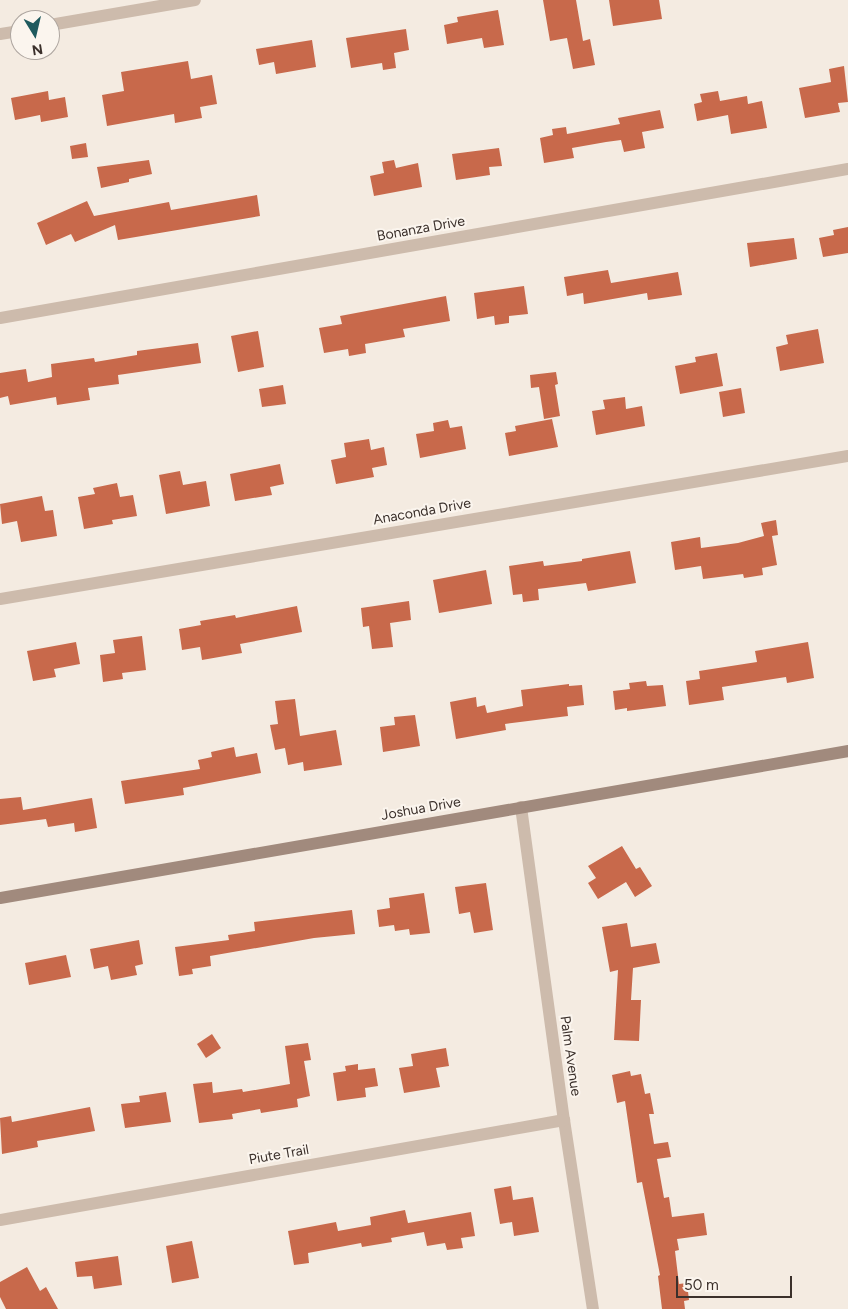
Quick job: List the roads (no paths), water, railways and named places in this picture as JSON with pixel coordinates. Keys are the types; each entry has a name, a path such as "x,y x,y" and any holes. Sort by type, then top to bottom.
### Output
{"street":[{"path":"60,23 195,0"},
{"name":"Bonanza Drive","path":"0,318 848,169"},
{"name":"Anaconda Drive","path":"0,599 848,456"},
{"name":"Joshua Drive","path":"0,898 848,750"},
{"name":"Palm Avenue","path":"521,807 564,1120 593,1309"},
{"name":"Piute Trail","path":"0,1220 564,1120"}]}
